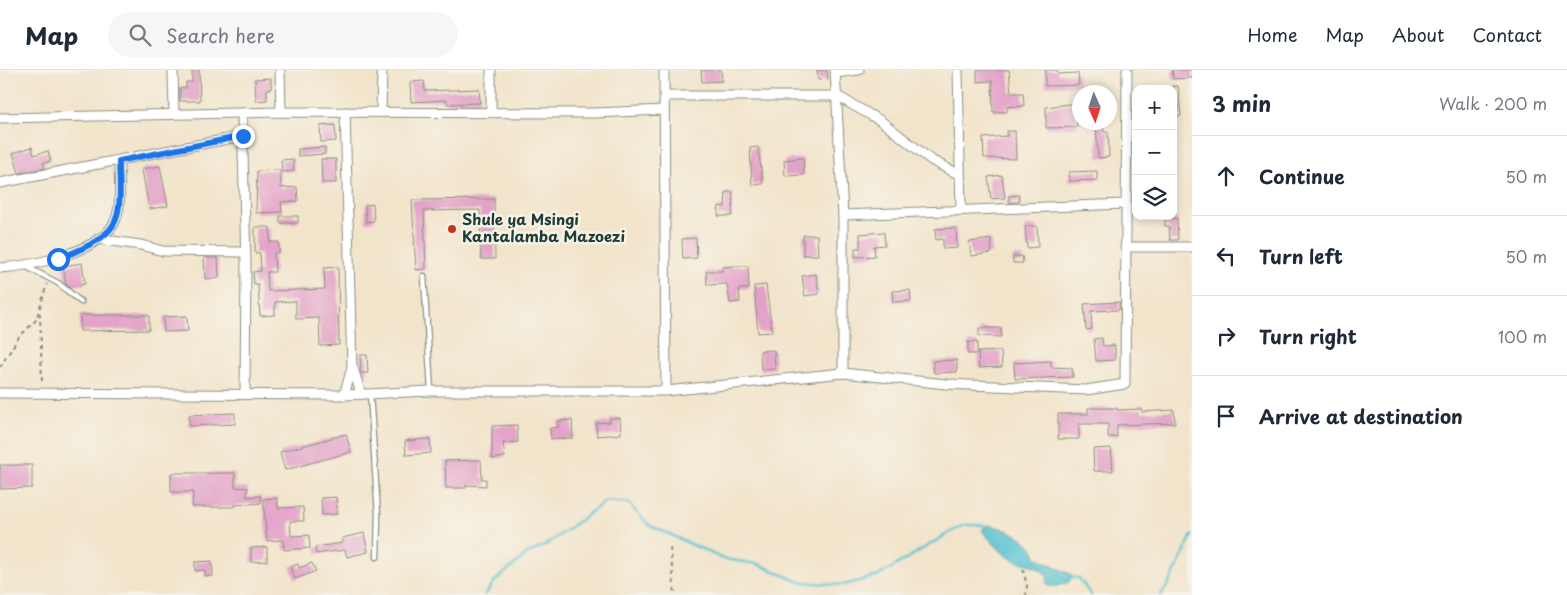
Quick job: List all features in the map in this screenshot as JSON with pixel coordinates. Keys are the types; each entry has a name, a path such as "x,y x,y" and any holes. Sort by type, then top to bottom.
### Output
{"street":[{"path":"173,70 174,114"},
{"path":"280,70 281,112"},
{"path":"381,112 382,70"},
{"path":"491,70 491,112"},
{"path":"664,70 666,391"},
{"path":"843,373 843,215 835,72 859,70"},
{"path":"958,70 961,211"},
{"path":"0,393 365,394 432,391 666,391 843,373 946,384 1086,390 1125,384 1127,70"},
{"path":"665,96 837,96 881,122 926,157 960,175"},
{"path":"0,118 281,112 664,110"},
{"path":"344,394 352,368 345,112"},
{"path":"242,113 245,252 245,394"},
{"path":"0,184 243,136"},
{"path":"0,268 58,259 98,239 114,225 117,216 119,161"},
{"path":"843,215 1125,204"},
{"path":"98,239 142,244 163,251 245,252"},
{"path":"1125,247 1192,247"},
{"path":"352,368 365,394"}],"lane":[{"path":"24,265 48,278 81,302"},
{"path":"424,276 432,391"},
{"path":"365,394 378,515 377,557"}],"path":[{"path":"0,367 14,344 36,320 40,312 48,278"},
{"path":"40,312 42,393"},
{"path":"670,548 675,595"},
{"path":"1023,569 1027,586 1026,595"}],"water":[{"path":"986,525 1009,531 1023,539 1029,544 1036,557 1072,575 1069,582 1057,586 1049,586 1046,582 1048,577 1038,568 1016,561 999,549 982,531"}],"building":[{"path":"192,70 199,70 200,101 180,101 180,88 186,88 186,82 192,82"},
{"path":"701,70 721,70 722,81 702,82"},
{"path":"817,70 827,70 828,79 818,80"},
{"path":"977,70 1009,70 1011,93 1023,93 1024,106 1007,107 1007,112 993,112 992,81 977,82"},
{"path":"1045,70 1057,70 1058,74 1078,73 1079,85 1045,86"},
{"path":"1172,70 1192,70 1192,78 1173,79"},
{"path":"271,78 271,89 267,89 267,100 256,101 255,79"},
{"path":"424,81 425,91 479,89 480,103 447,104 447,100 411,102 410,82"},
{"path":"1177,86 1178,86 1181,116 1177,116"},
{"path":"1072,104 1072,127 1046,128 1046,107"},
{"path":"335,125 336,141 321,142 320,126"},
{"path":"1096,130 1104,130 1104,132 1108,132 1109,157 1098,158"},
{"path":"1007,131 1015,131 1016,159 984,158 983,138 1007,136"},
{"path":"32,147 34,155 48,151 51,161 43,163 45,168 19,173 13,153"},
{"path":"325,147 325,154 298,156 298,149"},
{"path":"758,147 763,184 752,185 750,148"},
{"path":"803,158 804,175 785,176 784,160"},
{"path":"293,159 294,171 282,172 281,160"},
{"path":"321,159 336,159 336,183 322,183"},
{"path":"160,166 168,206 149,209 142,169"},
{"path":"280,170 281,188 297,187 298,201 281,202 282,212 256,213 257,171"},
{"path":"1097,171 1097,180 1069,181 1069,172"},
{"path":"1002,175 1005,198 991,199 988,177"},
{"path":"726,192 733,192 732,216 718,216 719,206 725,207"},
{"path":"1019,195 1019,202 1009,202 1009,196"},
{"path":"494,199 495,259 481,259 480,210 424,211 426,269 416,270 412,200"},
{"path":"373,204 374,221 366,222 365,205"},
{"path":"280,216 298,216 298,223 280,223"},
{"path":"1177,218 1178,240 1170,240 1169,226 1165,226 1165,220 1177,220"},
{"path":"1025,226 1037,226 1038,247 1027,248"},
{"path":"255,227 270,227 270,242 279,242 279,253 274,253 275,272 267,272 268,291 325,289 324,268 338,267 339,345 320,346 319,318 296,319 296,301 275,302 275,315 260,316 258,284 254,284 253,272 261,271 260,253 255,253"},
{"path":"956,228 957,248 943,249 943,239 936,240 935,229"},
{"path":"884,232 885,245 874,246 875,256 855,257 855,248 860,248 860,234"},
{"path":"803,235 817,235 818,255 803,255"},
{"path":"696,238 697,258 683,259 682,239"},
{"path":"991,239 992,253 971,256 969,242"},
{"path":"1013,256 1022,256 1023,263 1013,263"},
{"path":"204,258 218,258 219,278 205,279"},
{"path":"82,263 85,284 69,287 66,284 63,266"},
{"path":"748,266 749,289 739,289 740,302 730,303 727,284 707,285 706,271 722,271 722,267"},
{"path":"816,274 819,294 805,296 802,276"},
{"path":"766,285 772,332 758,333 754,286"},
{"path":"910,290 911,301 893,302 892,291"},
{"path":"1119,302 1119,310 1091,311 1092,329 1086,330 1084,304"},
{"path":"80,315 149,315 149,330 80,331"},
{"path":"187,316 188,331 164,332 163,317"},
{"path":"979,328 1001,328 1001,337 979,336"},
{"path":"1102,338 1103,346 1115,345 1115,360 1096,361 1094,339"},
{"path":"968,342 977,342 977,354 968,354"},
{"path":"774,350 775,369 761,370 760,351"},
{"path":"1001,351 1002,367 979,368 978,352"},
{"path":"360,355 367,355 368,373 361,373"},
{"path":"957,360 957,372 934,373 933,361"},
{"path":"1051,361 1051,367 1072,368 1073,377 1015,379 1014,363"},
{"path":"1088,408 1142,409 1142,412 1174,410 1175,423 1117,425 1117,437 1108,437 1108,424 1079,424 1079,439 1058,439 1058,414 1088,414"},
{"path":"235,413 235,424 189,426 189,415"},
{"path":"610,418 620,418 621,434 597,436 596,423 610,422"},
{"path":"572,420 573,438 551,439 550,428 558,427 558,421"},
{"path":"517,425 518,442 503,443 505,457 492,459 492,426"},
{"path":"346,434 351,452 285,470 280,452"},
{"path":"430,439 431,453 406,455 405,441"},
{"path":"1111,448 1113,471 1094,471 1093,449"},
{"path":"481,460 482,479 486,479 486,486 466,485 466,488 446,488 445,461"},
{"path":"0,465 32,465 32,488 0,489"},
{"path":"171,473 235,473 235,487 248,488 247,497 261,496 261,503 235,505 235,507 192,507 193,492 171,492"},
{"path":"336,497 337,514 322,515 321,498"},
{"path":"277,498 278,508 303,507 304,521 290,521 291,536 309,535 310,548 284,550 283,540 267,541 263,499"},
{"path":"364,533 368,552 347,557 345,550 316,554 315,547 343,543 342,538"},
{"path":"267,547 267,561 251,562 251,548"},
{"path":"212,561 213,576 205,576 205,570 195,571 195,562"},
{"path":"312,563 316,571 295,579 290,567 298,564 299,568"}],"waterway":[{"path":"485,595 495,581 527,554 546,545 606,501 628,503 649,525 724,559 758,564 800,582 844,585 878,576 965,525 983,525 986,528"},
{"path":"1161,595 1171,580 1192,535"},
{"path":"1069,577 1079,578 1091,595"}],"place":[{"name":"Shule ya Msingi Kantalamba Mazoezi","path":"452,229"}],"route":[{"path":"58,259 98,239 114,225 118,205 119,161 243,136"}]}
